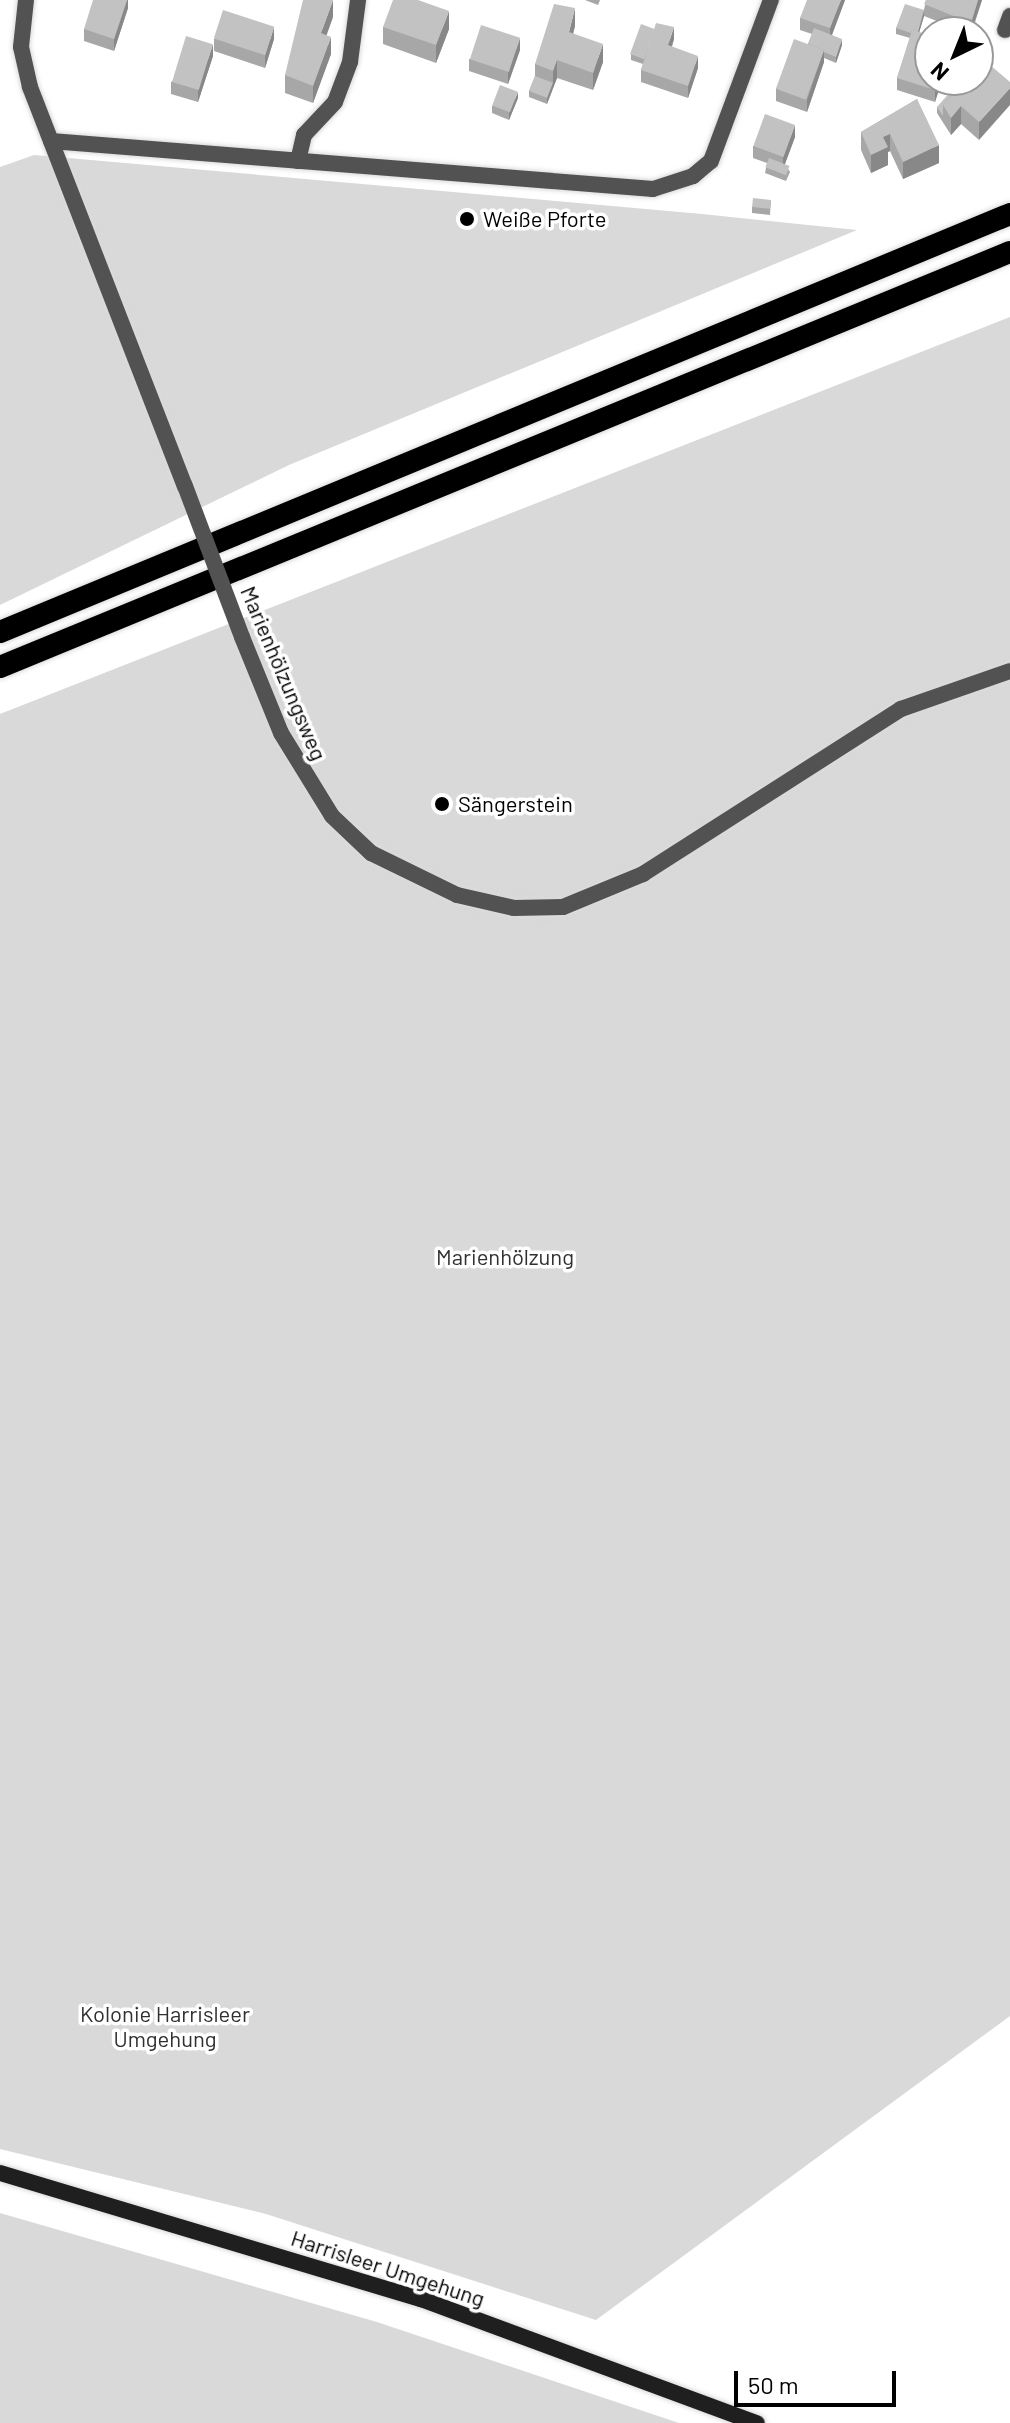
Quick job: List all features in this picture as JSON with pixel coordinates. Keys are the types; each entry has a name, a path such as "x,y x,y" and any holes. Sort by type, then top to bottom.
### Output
{"highway":[{"path":"0,632 1010,214"},
{"path":"0,667 1010,252"}],"main road":[{"name":"Harrisleer Umgehung","path":"0,2173 421,2299 757,2423"}],"street":[{"name":"Marienhölzungsweg","path":"26,0 21,47 51,141 242,637 281,733 332,816 371,853 457,895 514,908 563,907 643,874 901,709 1010,671"},
{"path":"298,161 304,135 335,102 350,62 358,0"},
{"path":"51,141 653,189 693,176 723,142 771,0"}],"green space":[{"path":"34,155 857,230 289,465 0,605 0,167"},
{"name":"Marienhölzung","path":"1010,317 1010,2016 596,2320 266,2214 0,2149 0,714"},
{"path":"0,2213 377,2322 679,2423 0,2423"}],"building":[{"path":"93,0 127,0 114,39 84,29"},
{"path":"303,0 333,0 321,33 331,37 313,86 285,75"},
{"path":"393,0 418,0 449,11 436,45 383,27"},
{"path":"807,0 841,0 830,28 800,18"},
{"path":"926,0 978,0 973,16 954,16 924,4"},
{"path":"554,4 575,8 569,32 603,44 593,73 557,60 553,71 535,64"},
{"path":"905,4 924,10 922,16 914,16 914,31 911,33 896,28"},
{"path":"223,10 274,27 265,55 214,39"},
{"path":"656,23 674,27 668,45 698,56 688,86 641,70"},
{"path":"641,24 655,29 644,59 630,54"},
{"path":"481,25 520,38 509,72 470,59"},
{"path":"814,28 842,39 836,57 808,44"},
{"path":"912,30 914,31 914,83 897,78"},
{"path":"186,36 213,44 199,90 172,82"},
{"path":"794,39 824,50 806,100 776,89"},
{"path":"994,68 1010,82 1010,88 979,122 961,106 951,118 943,105 951,96 994,96"},
{"path":"535,76 553,83 547,98 529,91"},
{"path":"500,85 518,92 510,112 492,106"},
{"path":"947,96 951,96 943,105 943,116 937,107"},
{"path":"917,99 939,145 903,162 890,134 883,137 888,147 871,155 861,132"},
{"path":"765,114 795,125 783,157 753,146"},
{"path":"769,158 790,166 786,175 765,167"},
{"path":"753,198 771,200 770,209 752,207"}],"place":[{"name":"Weiße Pforte","path":"467,219"},
{"name":"Sängerstein","path":"442,804"}],"park label":[{"name":"Kolonie Harrisleer Umgehung","path":"165,2026"}]}
